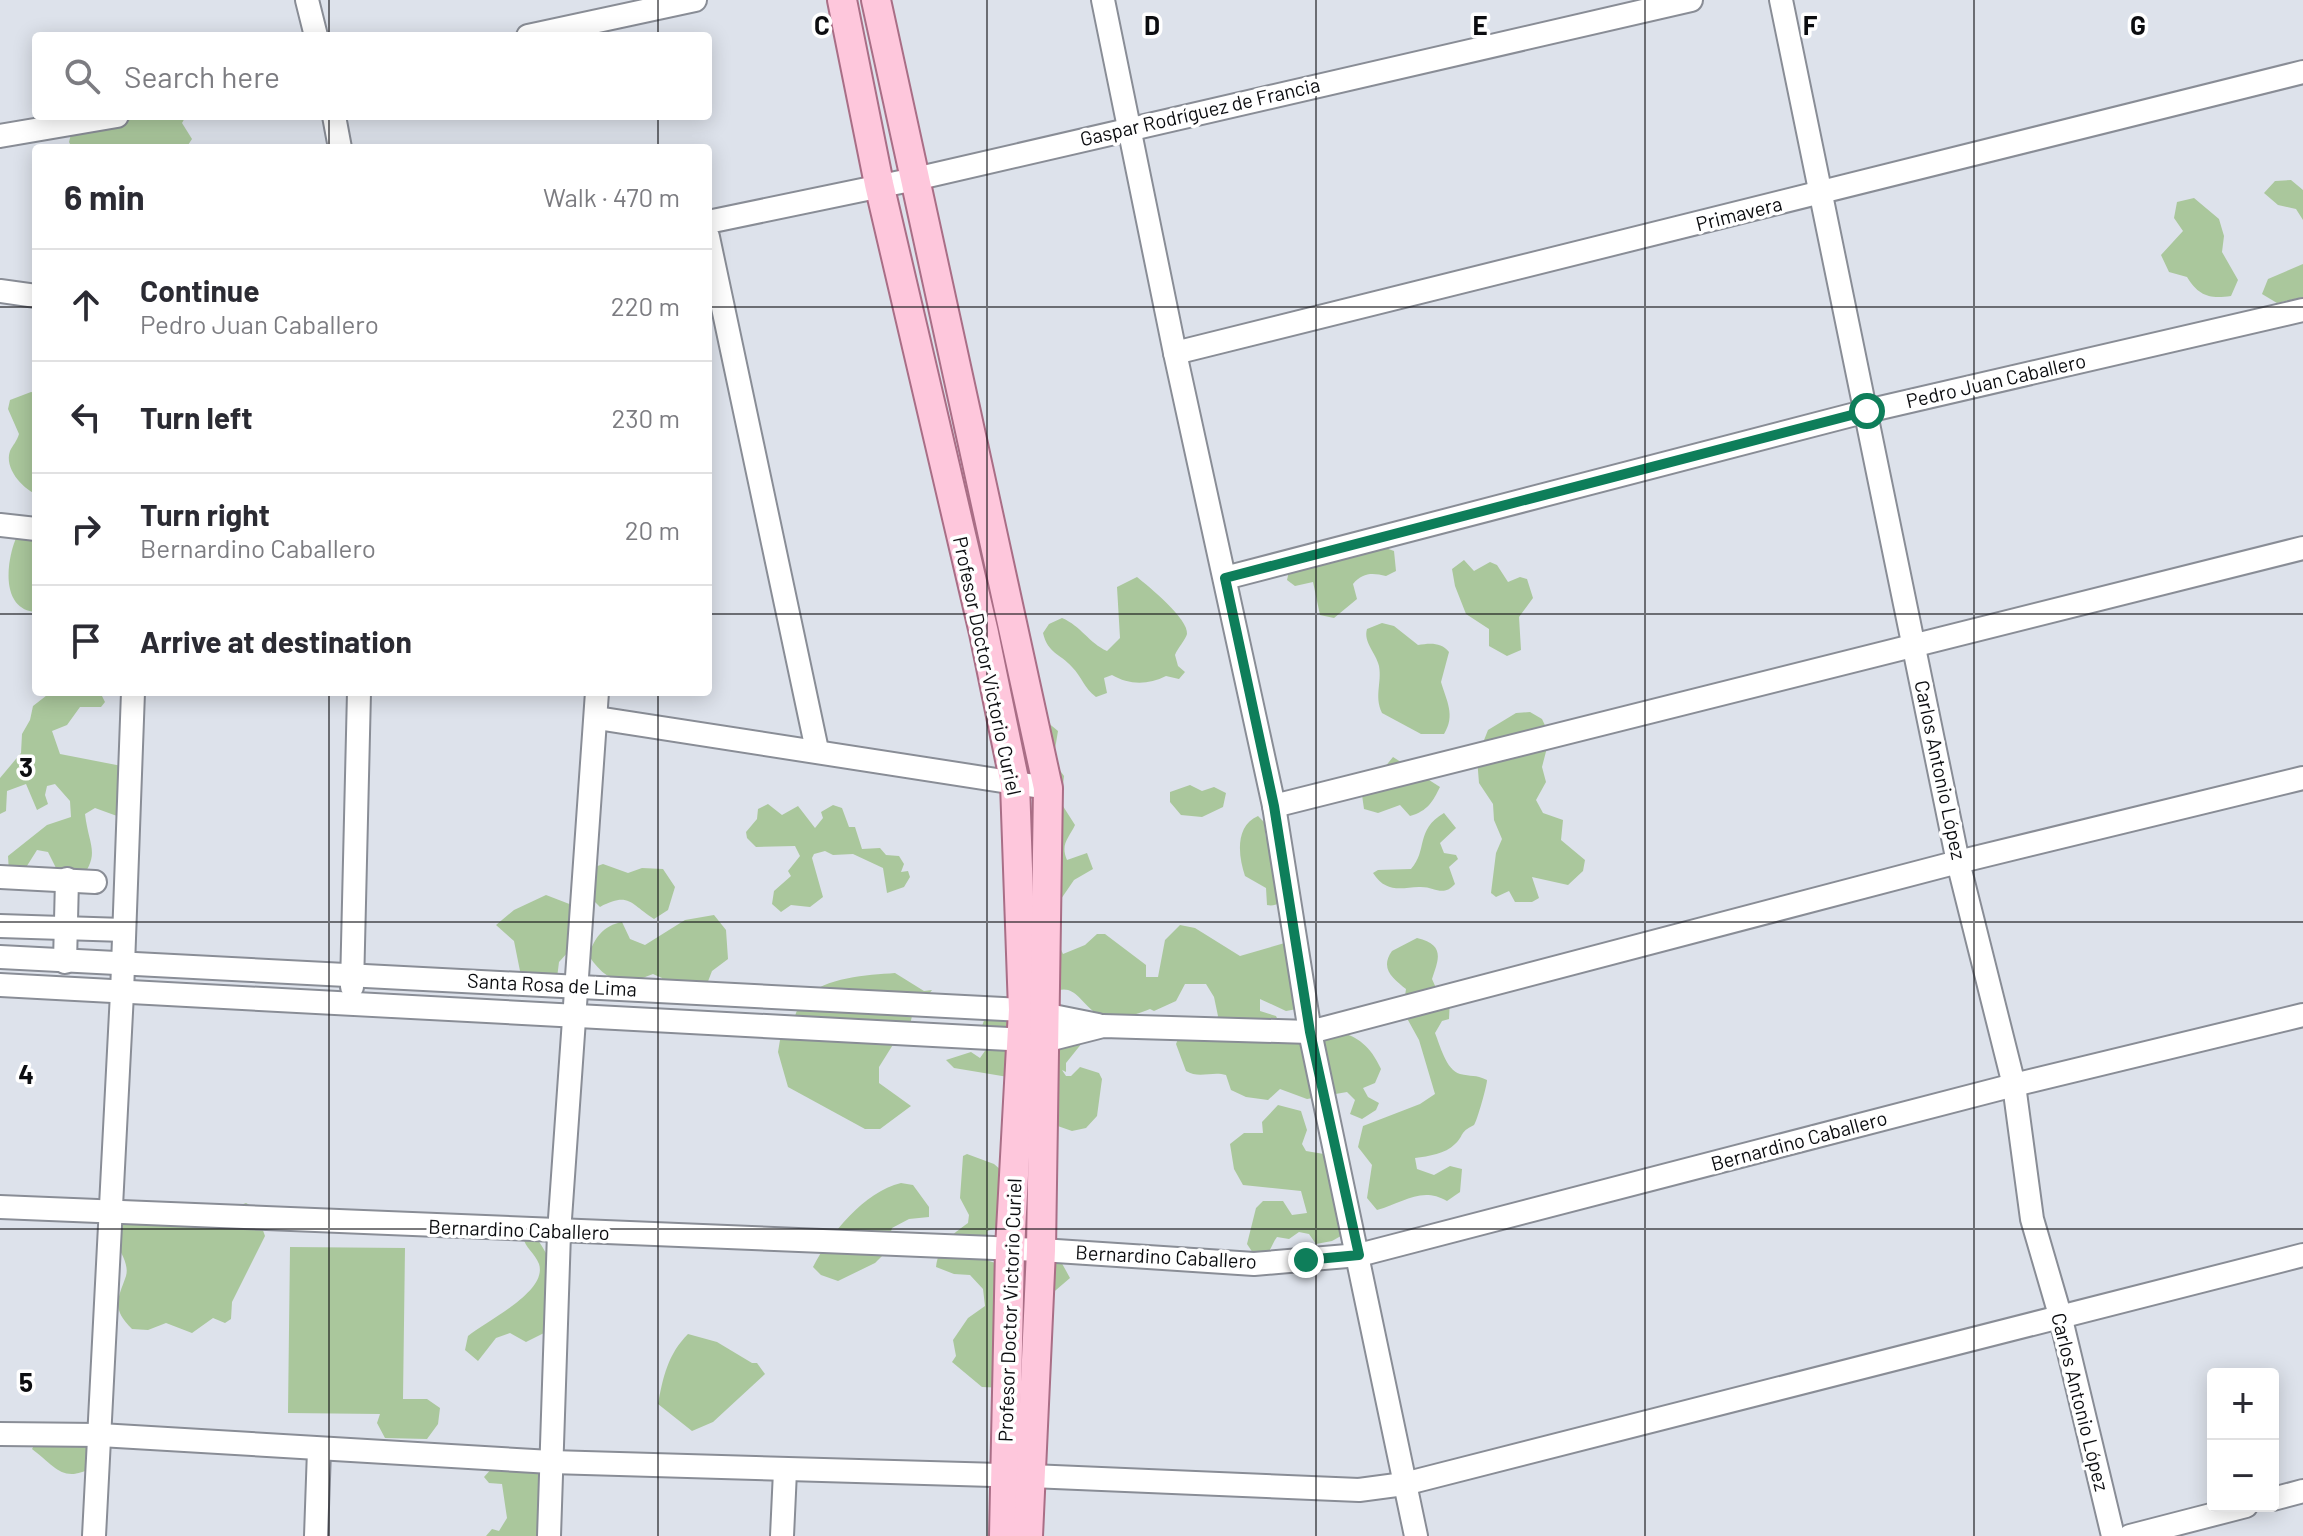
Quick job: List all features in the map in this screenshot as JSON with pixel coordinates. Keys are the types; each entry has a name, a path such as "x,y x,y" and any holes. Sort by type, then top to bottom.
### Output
{"main road":[{"name":"Profesor Doctor Victorio Curiel","path":"842,0 879,184 984,633 1015,784 1035,1011"},
{"name":"Profesor Doctor Victorio Curiel","path":"876,0 1048,788 1035,1011 1010,1249 1018,1476 1028,1536"},
{"name":"Profesor Doctor Victorio Curiel","path":"1004,1536 1018,1476 1041,1250 1032,1040"}],"street":[{"path":"307,0 315,32"},
{"path":"547,32 695,0"},
{"path":"1103,0 1175,353 1274,806 1310,1032 1416,1536"},
{"name":"Gaspar Rodríguez de Francia","path":"712,221 879,184 915,179 1691,0"},
{"name":"Carlos Antonio López","path":"1781,0 1958,862 2014,1085 2032,1219 2060,1315 2113,1536"},
{"name":"Primavera","path":"1175,353 2303,72"},
{"path":"0,136 94,120"},
{"path":"335,120 339,144"},
{"path":"712,256 817,750"},
{"path":"0,291 32,295"},
{"name":"Pedro Juan Caballero","path":"1225,578 1867,411 2303,310"},
{"path":"0,525 32,529"},
{"path":"1274,806 1914,643 2303,548"},
{"path":"984,633 1013,627"},
{"path":"94,1536 122,993 133,696"},
{"path":"352,1004 359,696"},
{"path":"549,1536 559,1233 572,1013 597,696"},
{"path":"597,718 1048,788"},
{"path":"0,985 572,1013 1032,1040 1103,1026 1310,1032 1958,862 2303,778"},
{"path":"0,877 95,882"},
{"path":"65,962 67,879"},
{"path":"0,926 124,930"},
{"name":"Santa Rosa de Lima","path":"0,957 122,966 575,985 1035,1011 1103,1026"},
{"name":"Bernardino Caballero","path":"0,1207 559,1233 1041,1250 1254,1264 1359,1255 2014,1085 2303,1015"},
{"path":"0,1434 100,1435 551,1462 1359,1490 1404,1484 2303,1255"},
{"path":"316,1536 319,1450"},
{"path":"782,1536 785,1471"},
{"path":"2279,1497 2303,1491"},
{"path":"2130,1536 2223,1512"}],"green space":[{"path":"86,120 184,120 182,123 192,139 189,144 70,144 72,130"},
{"path":"2291,180 2303,190 2303,220 2296,209 2278,205 2264,193 2275,181"},
{"path":"2194,198 2219,219 2224,236 2222,252 2238,280 2231,296 2217,297 2200,292 2187,277 2169,272 2161,255 2183,231 2174,218 2177,202"},
{"path":"2303,264 2303,297 2277,303 2262,294 2268,279"},
{"path":"32,392 32,491 16,477 10,464 10,451 19,434 8,409 10,400"},
{"path":"32,522 32,611 16,603 9,582 13,546 23,529"},
{"path":"1383,547 1394,551 1396,571 1386,576 1368,574 1357,580 1353,584 1357,599 1334,618 1320,615 1313,582 1295,586 1287,580 1289,571"},
{"path":"1464,560 1474,571 1490,562 1497,565 1508,582 1520,577 1527,579 1533,598 1519,617 1521,650 1507,656 1489,646 1489,629 1466,614 1452,569"},
{"path":"1137,577 1182,620 1187,634 1175,655 1178,666 1185,672 1179,679 1166,676 1139,683 1112,675 1104,678 1107,693 1096,697 1068,662 1051,649 1043,633 1049,624 1062,618 1107,651 1120,638 1117,587"},
{"path":"1382,623 1394,626 1418,645 1439,645 1449,652 1441,682 1450,714 1444,734 1421,734 1382,713 1379,666 1366,634 1367,629"},
{"path":"46,696 102,696 105,702 101,707 80,707 67,725 52,731 60,754 132,768 117,816 95,808 85,814 92,857 77,883 57,870 48,852 37,850 25,869 9,872 8,856 47,825 71,817 70,801 55,784 47,786 45,795 48,804 37,810 26,784 7,791 6,811 0,814 0,778 21,753 22,734 33,706"},
{"path":"1018,698 1058,731 1053,761 1064,776 1061,803 1075,825 1066,841 1065,854 1067,860 1087,853 1093,869 1074,880 1061,899 1055,895 1051,882 1027,754 1012,740 1009,710"},
{"path":"1530,712 1542,719 1550,736 1542,767 1546,782 1536,800 1543,813 1563,820 1561,840 1585,860 1583,871 1568,885 1532,877 1539,898 1532,902 1515,902 1509,891 1496,897 1491,893 1496,853 1502,839 1494,820 1493,804 1479,783 1477,758 1488,730 1516,713"},
{"path":"1393,757 1440,787 1429,805 1416,814 1410,816 1400,805 1378,813 1364,809 1362,795"},
{"path":"1190,785 1202,791 1214,787 1226,793 1223,807 1202,817 1181,815 1170,802 1170,792"},
{"path":"768,804 782,815 798,806 815,828 823,818 821,812 833,805 842,808 849,827 855,827 862,849 880,848 886,855 899,856 904,864 901,872 908,871 910,877 904,887 887,893 883,868 853,854 833,855 825,851 814,854 812,858 823,897 810,907 791,905 781,912 772,904 774,891 791,876 788,871 800,856 795,846 756,847 747,838 746,832 757,819 758,809"},
{"path":"1444,813 1456,828 1440,843 1444,853 1456,855 1458,859 1449,867 1455,884 1442,891 1425,887 1394,888 1383,884 1373,873 1378,870 1411,869 1429,826"},
{"path":"1258,816 1264,822 1266,838 1298,881 1286,899 1272,905 1267,905 1266,888 1245,876 1241,859 1242,834 1245,827"},
{"path":"603,864 628,873 642,868 663,869 675,887 668,910 654,919 624,900 600,907 593,900 592,868"},
{"path":"546,895 572,905 569,951 559,962 557,978 539,984 520,971 514,941 496,925 514,910"},
{"path":"714,915 726,930 728,959 712,971 707,984 662,987 662,978 653,974 633,980 617,980 603,972 589,956 600,934 622,922 630,939 645,945 685,920"},
{"path":"1061,917 1058,943 1063,954 1085,945 1097,934 1105,934 1146,965 1146,977 1158,977 1165,940 1180,925 1195,928 1240,956 1288,942 1297,1009 1286,1011 1260,999 1260,1011 1276,1016 1281,1027 1326,1029 1352,1036 1363,1043 1381,1069 1375,1083 1363,1088 1368,1097 1379,1103 1376,1110 1362,1119 1350,1114 1355,1100 1347,1092 1307,1099 1280,1089 1268,1100 1246,1097 1231,1090 1226,1075 1186,1071 1176,1044 1178,1039 1215,1021 1218,1016 1214,997 1206,984 1185,984 1176,1001 1154,1011 1150,1009 1122,1017 1099,1015 1070,991 1051,994 1055,920"},
{"path":"1417,938 1436,949 1438,959 1432,979 1436,988 1450,998 1449,1019 1442,1021 1435,1033 1444,1056 1455,1072 1483,1078 1487,1083 1474,1125 1446,1150 1415,1158 1417,1169 1434,1175 1450,1166 1462,1169 1460,1192 1447,1201 1420,1195 1377,1210 1367,1198 1372,1165 1358,1147 1363,1126 1420,1104 1435,1094 1419,1040 1403,1011 1406,989 1390,973 1387,963 1392,951"},
{"path":"895,973 924,991 932,990 912,1016 909,1029 894,1043 879,1067 879,1083 911,1106 880,1129 865,1129 788,1087 778,1052 780,1040 789,1031 801,1003 813,991 847,978"},
{"path":"987,1012 1079,1039 1082,1043 1066,1063 1066,1072 1062,1070 1066,1076 1071,1076 1080,1067 1099,1073 1102,1079 1097,1116 1086,1128 1072,1131 1052,1124 1008,1077 954,1068 946,1060 971,1052 980,1058 987,1048 981,1029"},
{"path":"1278,1105 1301,1111 1307,1130 1302,1144 1306,1151 1342,1157 1351,1171 1348,1232 1332,1241 1316,1244 1309,1234 1299,1232 1289,1239 1277,1237 1267,1253 1255,1256 1247,1244 1256,1208 1263,1201 1283,1201 1292,1215 1307,1213 1301,1191 1243,1185 1234,1169 1230,1144 1244,1133 1263,1133 1262,1122"},
{"path":"967,1154 994,1164 1027,1193 1021,1218 987,1231 989,1261 999,1264 1019,1257 1059,1258 1070,1278 1042,1302 1026,1367 1007,1388 982,1387 952,1362 956,1356 953,1340 968,1318 985,1306 983,1289 970,1275 954,1274 936,1267 947,1241 968,1223 969,1215 960,1198 963,1156"},
{"path":"901,1183 913,1185 929,1207 929,1217 909,1219 892,1228 884,1254 875,1263 838,1281 821,1275 813,1267 839,1228 874,1195"},
{"path":"246,1203 255,1208 265,1236 232,1302 231,1319 225,1323 213,1318 192,1333 166,1323 148,1330 132,1329 121,1315 118,1303 127,1272 117,1245 124,1222 232,1208"},
{"path":"529,1228 554,1269 569,1314 554,1328 526,1342 510,1333 496,1338 478,1361 465,1350 468,1336 514,1305 534,1285 539,1275 539,1264 523,1237"},
{"path":"290,1247 405,1248 403,1399 427,1399 440,1408 438,1424 427,1439 385,1438 377,1423 380,1414 288,1413"},
{"path":"688,1334 717,1342 757,1363 765,1374 713,1422 692,1431 658,1404 671,1358"},
{"path":"89,1432 93,1467 83,1472 67,1474 60,1471 32,1449 38,1438"},
{"path":"540,1466 541,1536 486,1536 492,1529 499,1531 507,1518 502,1484 489,1483 484,1477 493,1467"}],"route":[{"path":"1306,1260 1359,1255 1310,1032 1274,806 1225,578 1867,411"}]}
